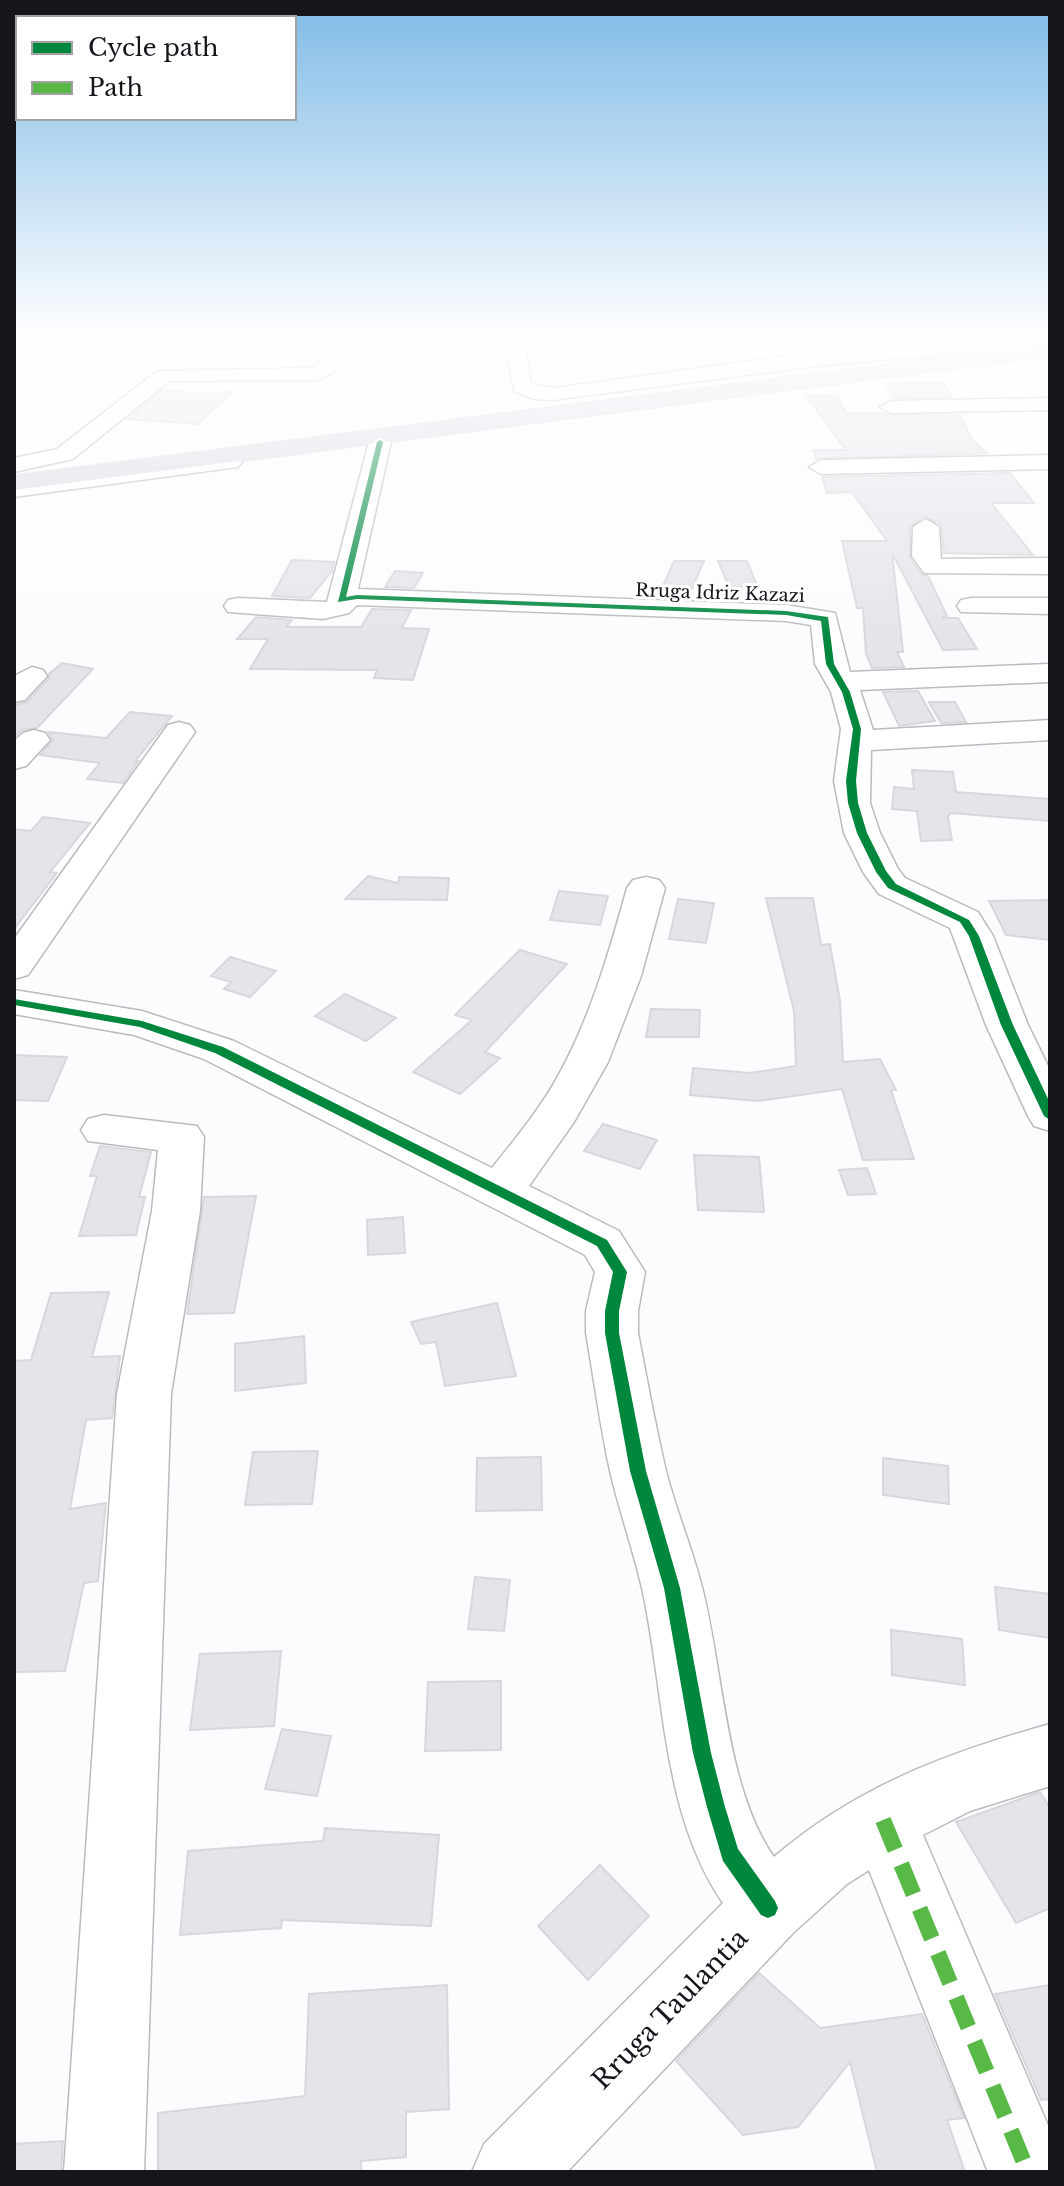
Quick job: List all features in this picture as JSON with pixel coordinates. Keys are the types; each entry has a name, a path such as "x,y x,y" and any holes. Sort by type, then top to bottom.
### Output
{"highway":[{"path":"14,476 294,439"},
{"path":"14,483 357,439"}],"street":[{"path":"14,465 65,454 84,439"},
{"path":"14,491 402,439"},
{"path":"341,600 380,442"},
{"path":"821,467 1050,462"},
{"path":"926,527 925,556 933,567 1050,566"},
{"name":"Rruga Idriz Kazazi","path":"238,606 323,611 339,607 341,600 357,597 813,615 825,619 830,664 854,712 857,741 851,781 853,803 881,872 902,893 942,907 964,920 974,936 1007,1025 1050,1116"},
{"path":"971,606 1050,606"},
{"path":"839,682 1050,673"},
{"path":"857,741 1050,730"},
{"path":"14,967 179,732"},
{"path":"501,1190 550,1125 586,1065 621,976 646,888"},
{"path":"14,1002 142,1024 219,1050 602,1243 620,1272 612,1311 612,1333 638,1471 672,1588 702,1753 730,1854 768,1908"},
{"path":"104,1130 181,1137 183,1177 142,1392 143,1432 104,2172"},
{"name":"Rruga Taulantia","path":"512,2172 768,1908 823,1860 917,1800 965,1780 1050,1755"},
{"path":"883,1820 1028,2172"}],"building":[{"path":"838,439 972,439 987,453 816,459 813,450 846,450"},
{"path":"1010,473 1034,503 991,503 1033,555 944,553 941,524 924,516 910,527 910,558 922,575 928,576 947,616 942,618 958,618 977,649 943,650 892,553 903,652 897,652 904,667 872,668 866,654 863,608 857,608 842,541 887,541 852,492 827,493 822,477"},
{"path":"292,560 334,562 332,571 310,598 272,596"},
{"path":"674,561 704,561 688,598 658,597"},
{"path":"718,561 747,561 758,588 729,587"},
{"path":"395,571 423,573 414,588 385,587"},
{"path":"372,609 411,610 402,628 429,629 413,680 374,678 377,670 250,669 268,639 237,639 256,617 292,620 286,627 361,627"},
{"path":"62,663 93,669 37,728 22,730 14,737 14,705 27,702"},
{"path":"918,691 935,721 899,726 883,692"},
{"path":"929,702 955,702 966,722 941,723"},
{"path":"130,712 172,716 135,761 138,761 123,783 87,779 100,763 40,755 53,740 48,732 106,738"},
{"path":"912,770 953,772 956,792 1050,799 1050,821 951,813 948,817 952,840 921,841 917,811 892,809 894,787 914,789"},
{"path":"43,817 90,823 50,872 57,873 14,929 14,829 31,831"},
{"path":"368,876 398,883 399,877 449,878 447,900 345,899"},
{"path":"559,891 608,896 600,925 550,920"},
{"path":"766,898 813,898 821,945 830,944 840,1001 843,1062 880,1059 896,1090 891,1090 914,1159 863,1160 842,1089 758,1101 690,1095 693,1068 750,1073 796,1066 794,1011"},
{"path":"678,899 714,903 706,943 669,939"},
{"path":"1050,900 1050,940 1006,935 989,901"},
{"path":"520,950 567,964 485,1052 500,1058 460,1094 413,1072 472,1020 455,1015"},
{"path":"230,957 276,971 250,997 224,989 231,982 211,976"},
{"path":"345,994 396,1018 366,1041 315,1016"},
{"path":"651,1009 700,1010 699,1037 646,1037"},
{"path":"14,1055 67,1057 48,1101 14,1100"},
{"path":"603,1124 657,1140 640,1169 584,1151"},
{"path":"100,1146 151,1152 139,1197 145,1197 136,1235 79,1236 97,1176 90,1176"},
{"path":"694,1155 759,1157 764,1212 698,1210"},
{"path":"867,1168 876,1194 848,1195 839,1170"},
{"path":"256,1196 234,1313 187,1314 204,1197"},
{"path":"403,1217 405,1253 368,1255 367,1220"},
{"path":"109,1292 92,1357 120,1356 112,1418 86,1420 70,1509 106,1503 98,1581 84,1583 65,1671 14,1672 14,1361 31,1360 51,1293"},
{"path":"497,1303 516,1376 445,1386 436,1342 421,1344 411,1322"},
{"path":"304,1336 306,1383 235,1391 235,1344"},
{"path":"318,1451 312,1504 245,1505 253,1452"},
{"path":"541,1457 542,1510 476,1511 477,1458"},
{"path":"883,1458 948,1466 949,1504 883,1495"},
{"path":"475,1577 510,1580 504,1631 468,1629"},
{"path":"995,1587 1050,1594 1050,1638 999,1630"},
{"path":"891,1630 962,1639 965,1685 892,1675"},
{"path":"281,1651 274,1726 190,1730 200,1654"},
{"path":"501,1681 501,1750 425,1751 428,1682"},
{"path":"282,1729 331,1736 317,1796 265,1789"},
{"path":"1040,1792 1050,1808 1050,1908 1016,1923 956,1822"},
{"path":"325,1828 439,1835 431,1926 282,1920 281,1928 180,1935 188,1851 323,1841"},
{"path":"600,1865 649,1916 588,1980 538,1926"},
{"path":"759,1973 820,2028 922,2014 964,2118 947,2120 965,2172 877,2172 850,2062 798,2127 743,2135 676,2061"},
{"path":"447,1985 449,2109 406,2112 406,2157 361,2161 361,2172 158,2172 158,2113 305,2096 309,1994"},
{"path":"1050,1985 1050,2099 1041,2100 995,1994"},
{"path":"63,2141 61,2172 14,2172 14,2144"}],"marked path":[{"path":"883,1820 1028,2172"}],"cycle path":[{"path":"380,442 341,600 357,597 786,613 825,619 830,664 846,692 857,729 851,781 853,803 862,833 881,872 892,886 964,920 974,936 1007,1025 1050,1116"},
{"path":"14,1002 142,1024 219,1050 602,1243 620,1272 612,1311 612,1333 638,1471 672,1588 702,1753 730,1854 768,1908"}]}
